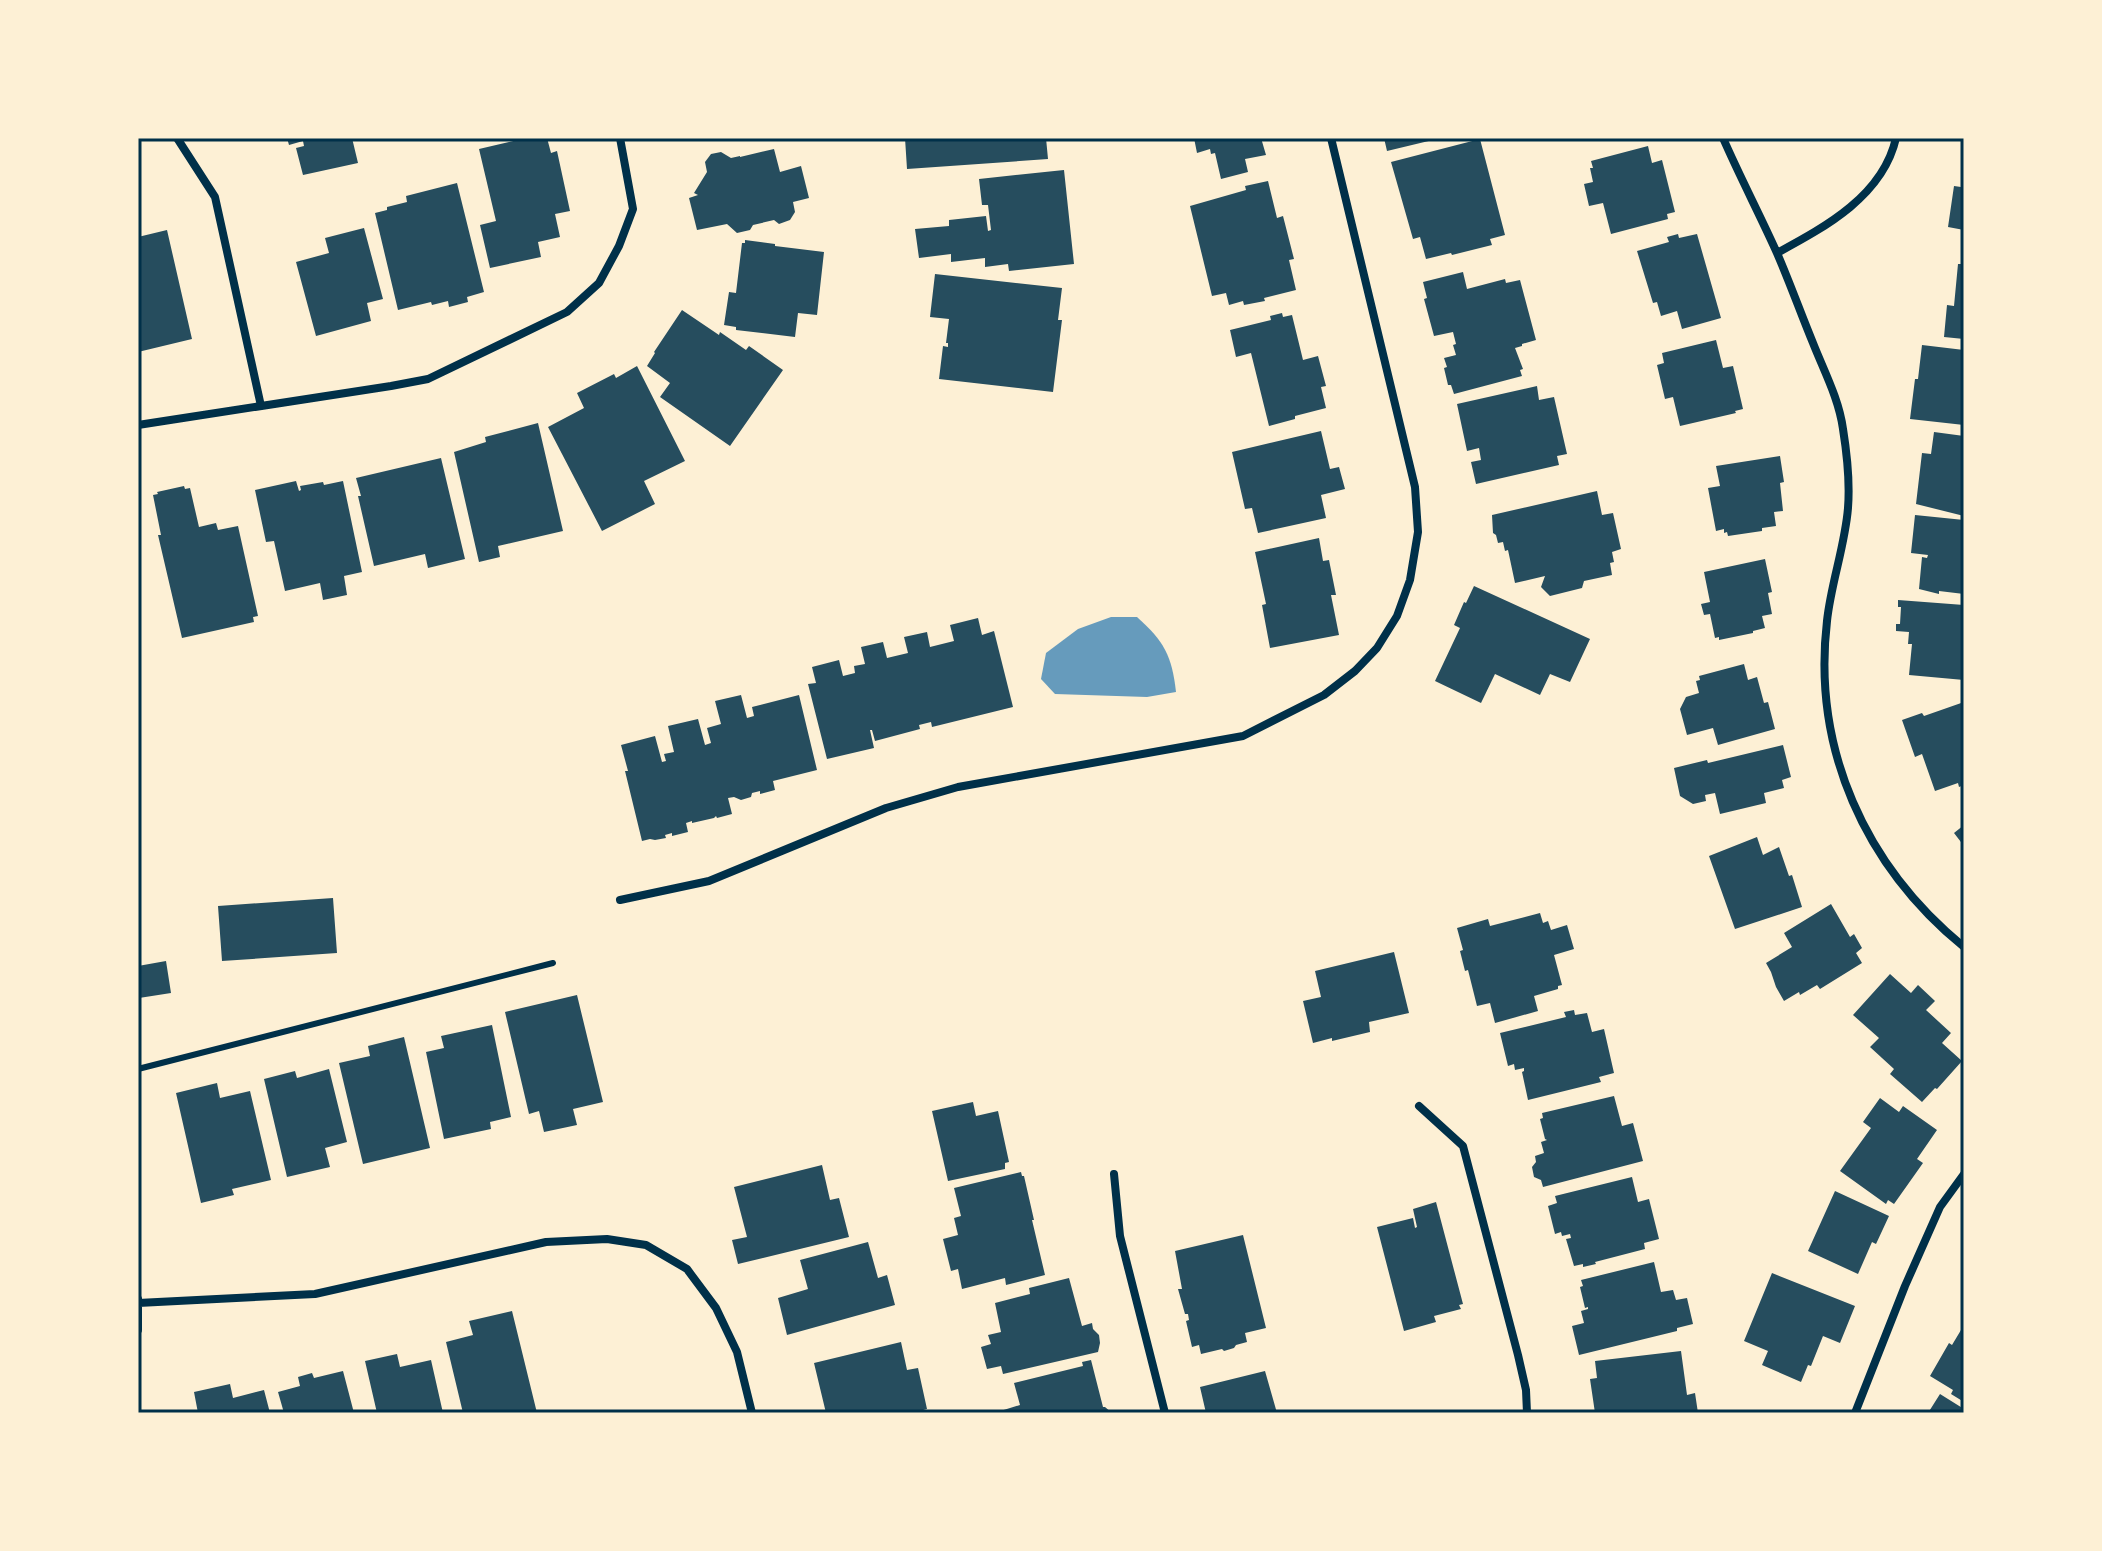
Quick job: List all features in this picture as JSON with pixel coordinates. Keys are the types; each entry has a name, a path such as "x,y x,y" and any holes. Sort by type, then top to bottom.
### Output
{"street":[{"path":"177,138 215,197 261,406"},
{"path":"138,425 428,379 567,312 599,283 619,246 633,209 620,138"},
{"path":"620,900 709,881 886,808 958,787 1243,736 1324,695 1355,671 1377,648 1397,616 1410,580 1418,532 1415,487 1331,138"},
{"path":"1723,138 1777,253 1831,386 1843,425 1848,508 1827,620 1823,676 1831,734 1845,783 1864,828 1888,867 1911,897 1964,947"},
{"path":"1777,253 1816,232 1852,206 1877,180 1888,163 1896,138"},
{"path":"1419,1106 1463,1146 1518,1355 1526,1390 1527,1413"},
{"path":"1114,1174 1120,1236 1165,1413"},
{"path":"1855,1413 1935,1219 1964,1174"},
{"path":"138,1330 138,1300 315,1294 546,1242 607,1239 646,1245 687,1269 716,1308 737,1352 752,1413"}],"lane":[{"path":"138,1069 553,963"}],"water":[{"path":"1111,617 1137,617 1154,634 1169,659 1176,692 1147,697 1055,694 1041,679 1046,653 1078,629"}],"building":[{"path":"287,138 352,138 358,163 303,175 296,148 304,146 303,141 289,145"},
{"path":"526,138 547,138 551,153 557,151 570,211 555,214 560,237 538,242 541,257 490,268 480,225 496,221 479,149"},
{"path":"905,138 1046,138 1048,159 907,169"},
{"path":"1194,138 1261,138 1266,155 1245,159 1248,172 1221,179 1215,153 1211,154 1210,149 1197,153"},
{"path":"1384,138 1436,138 1437,139 1387,151"},
{"path":"1480,139 1505,235 1490,239 1492,245 1426,259 1420,237 1413,239 1391,162"},
{"path":"1648,146 1652,163 1662,160 1675,212 1667,214 1668,219 1611,234 1603,203 1589,206 1584,184 1593,182 1591,161"},
{"path":"774,149 780,172 801,166 809,198 793,202 795,212 790,220 779,224 774,220 753,225 750,230 737,233 727,224 697,230 689,198 698,195 694,193 707,172 705,162 711,154 721,152 731,158"},
{"path":"1064,170 1074,264 1009,271 1008,264 985,267 985,258 951,262 951,254 919,258 915,229 949,226 949,220 986,216 988,231 991,230 988,205 982,205 979,179"},
{"path":"1962,176 1964,230 1948,227 1954,186 1961,187"},
{"path":"1268,181 1277,218 1283,216 1294,259 1289,260 1296,290 1264,298 1265,301 1244,305 1243,301 1229,305 1226,293 1212,296 1190,206"},
{"path":"457,183 484,292 467,297 468,302 449,307 448,301 432,305 431,302 398,310 375,213 407,202 406,196"},
{"path":"364,228 383,299 367,303 371,321 316,336 296,262 329,253 325,238"},
{"path":"167,230 192,339 138,352 138,237"},
{"path":"1678,234 1679,238 1697,234 1721,318 1682,329 1677,311 1661,316 1657,302 1653,303 1637,251 1669,242 1667,237"},
{"path":"745,240 824,252 817,315 798,313 795,337 736,330 736,327 724,325 729,292 736,293 742,243"},
{"path":"1962,254 1964,339 1944,337 1947,305 1954,306 1958,264 1961,264"},
{"path":"1463,272 1467,289 1505,279 1506,283 1520,280 1536,340 1515,348 1523,369 1520,370 1522,376 1454,394 1444,368 1447,367 1444,358 1456,355 1453,332 1434,336 1424,299 1427,298 1423,282"},
{"path":"935,274 1062,288 1058,320 1062,320 1053,392 939,379 943,346 948,347 949,319 930,317"},
{"path":"682,310 746,350 749,346 783,370 730,446 660,397 670,383 647,366"},
{"path":"1282,313 1283,317 1292,315 1303,360 1318,356 1326,386 1321,387 1326,408 1269,426 1251,353 1236,357 1230,330 1271,320 1270,316"},
{"path":"1716,340 1723,368 1733,366 1743,409 1680,426 1673,397 1665,399 1657,365 1664,363 1662,353"},
{"path":"1922,345 1964,350 1964,425 1910,419"},
{"path":"637,366 685,461 644,481 655,504 602,531 548,427 584,408 577,393"},
{"path":"1537,386 1539,400 1554,397 1567,454 1557,456 1559,465 1476,484 1471,462 1481,460 1479,448 1467,451 1457,404"},
{"path":"538,423 563,531 498,546 500,557 479,562 454,452 486,442 485,437"},
{"path":"1321,431 1330,469 1339,467 1345,489 1321,495 1326,518 1258,533 1252,508 1245,509 1232,452"},
{"path":"1934,432 1964,436 1964,516 1916,504 1922,453 1931,454"},
{"path":"1780,456 1784,482 1780,483 1783,511 1774,512 1776,526 1728,536 1724,529 1716,531 1708,488 1720,486 1716,466"},
{"path":"441,458 465,559 428,568 425,554 374,566 356,478"},
{"path":"296,481 299,491 300,486 343,481 362,572 344,576 347,595 323,600 320,583 285,591 274,541 266,542 255,490"},
{"path":"184,486 185,489 190,488 199,527 216,523 218,530 238,526 258,616 253,617 254,622 182,638 158,535 161,535 153,495"},
{"path":"1597,491 1602,515 1613,513 1621,549 1612,552 1612,575 1584,581 1582,588 1550,596 1541,587 1545,576 1515,583 1508,550 1505,551 1503,542 1498,543 1493,533 1492,515"},
{"path":"1915,515 1964,520 1964,594 1939,591 1939,594 1919,589 1922,557 1927,558 1928,555 1911,553"},
{"path":"1319,538 1323,561 1329,560 1336,595 1331,595 1339,635 1270,648 1262,605 1266,604 1255,552"},
{"path":"1765,559 1772,592 1768,593 1772,614 1762,616 1765,628 1719,640 1719,637 1715,638 1710,614 1704,615 1701,604 1710,602 1704,572"},
{"path":"1474,586 1590,639 1570,682 1550,674 1540,695 1495,674 1481,703 1435,681 1460,628 1454,625"},
{"path":"1898,600 1964,605 1964,680 1909,675 1912,644 1908,644 1909,632 1896,631 1896,624 1900,624 1901,607 1898,607"},
{"path":"978,618 982,635 994,631 1013,707 932,727 931,722 919,725 920,729 875,741 870,730 874,748 827,759 808,684 816,683 812,667 839,660 843,676 855,673 854,666 865,664 861,647 883,642 887,658 908,653 904,637 927,632 930,647 954,641 950,625"},
{"path":"1744,664 1748,680 1757,677 1775,729 1718,745 1713,728 1687,735 1680,709 1686,697 1699,693 1696,681 1700,680 1699,676"},
{"path":"741,695 747,718 754,716 752,707 799,695 817,770 773,781 775,790 752,793 751,797 741,800 728,798 732,814 686,823 688,832 642,841 621,745 655,736 662,762 666,761 664,754 674,752 668,726 698,719 705,745 711,743 707,728 721,724 715,701"},
{"path":"1964,702 1964,785 1959,787 1958,783 1935,791 1922,754 1915,757 1902,720"},
{"path":"1783,745 1791,777 1782,780 1784,788 1764,793 1766,803 1720,814 1715,793 1705,795 1706,801 1693,804 1680,796 1674,768"},
{"path":"1964,825 1964,846 1954,833"},
{"path":"1757,837 1763,855 1779,847 1802,907 1735,929 1709,856"},
{"path":"333,898 337,953 222,961 218,906"},
{"path":"1831,904 1850,937 1854,934 1862,948 1856,953 1862,963 1820,989 1817,985 1784,1001 1766,963 1792,947 1784,933"},
{"path":"1540,913 1543,923 1548,921 1551,930 1567,925 1574,949 1554,955 1562,985 1534,996 1538,1011 1495,1023 1490,1003 1477,1006 1468,970 1465,971 1457,928 1488,919 1490,926"},
{"path":"1394,952 1409,1013 1369,1022 1370,1032 1313,1043 1303,1001 1321,997 1315,971"},
{"path":"166,961 171,993 139,998 138,966"},
{"path":"1890,974 1911,993 1918,985 1935,1001 1926,1010 1951,1033 1942,1043 1962,1061 1922,1102 1890,1074 1894,1069 1870,1047 1879,1038 1853,1015"},
{"path":"577,995 603,1102 573,1109 577,1125 544,1132 539,1111 529,1114 505,1012"},
{"path":"1574,1010 1575,1015 1587,1013 1592,1032 1604,1029 1614,1073 1599,1077 1601,1082 1528,1100 1522,1072 1524,1068 1515,1070 1514,1064 1508,1066 1500,1033 1566,1017 1564,1012"},
{"path":"492,1025 511,1117 490,1122 491,1129 444,1139 426,1052 444,1048 441,1036"},
{"path":"404,1037 430,1148 363,1164 339,1063 370,1056 368,1046"},
{"path":"329,1069 347,1142 325,1148 330,1167 287,1177 264,1079 295,1071 297,1078"},
{"path":"217,1083 220,1098 250,1091 271,1180 232,1189 234,1195 201,1203 176,1093"},
{"path":"1614,1096 1622,1126 1633,1123 1643,1161 1543,1187 1541,1180 1534,1177 1532,1167 1536,1162 1535,1156 1544,1153 1541,1142 1547,1140 1540,1119 1543,1118 1542,1113"},
{"path":"1880,1098 1899,1112 1903,1106 1937,1130 1917,1159 1923,1163 1894,1204 1888,1200 1886,1204 1840,1171 1871,1128 1863,1122"},
{"path":"973,1102 976,1116 998,1111 1009,1162 1005,1163 1005,1169 948,1181 932,1111"},
{"path":"822,1165 830,1200 839,1198 849,1237 738,1264 732,1240 747,1237 734,1187"},
{"path":"1021,1172 1045,1275 1006,1285 1005,1278 962,1289 958,1269 951,1271 943,1239 958,1235 954,1218 961,1216 954,1188"},
{"path":"1632,1177 1638,1202 1649,1199 1659,1239 1644,1243 1645,1249 1596,1264 1574,1266 1566,1239 1571,1238 1570,1234 1555,1234 1548,1206 1557,1203 1555,1196"},
{"path":"1835,1191 1889,1216 1876,1244 1872,1242 1858,1274 1808,1251"},
{"path":"1436,1202 1463,1304 1459,1305 1461,1309 1434,1316 1436,1322 1404,1331 1377,1227 1413,1218 1415,1228 1413,1209"},
{"path":"1243,1235 1266,1328 1245,1333 1247,1342 1234,1348 1201,1354 1199,1345 1192,1347 1186,1321 1189,1320 1188,1314 1185,1314 1178,1289 1182,1289 1175,1251"},
{"path":"868,1242 878,1278 887,1275 895,1305 787,1335 778,1298 808,1289 800,1260"},
{"path":"1654,1262 1661,1292 1673,1290 1676,1300 1687,1298 1693,1324 1677,1328 1677,1331 1579,1355 1572,1326 1584,1323 1581,1311 1588,1309 1585,1308 1581,1280"},
{"path":"1772,1273 1855,1306 1840,1343 1823,1336 1801,1382 1762,1365 1768,1351 1744,1341"},
{"path":"1069,1278 1082,1326 1092,1323 1099,1335 1098,1352 1003,1374 1001,1366 987,1369 981,1347 991,1344 988,1335 1001,1332 995,1303 1030,1294 1029,1288"},
{"path":"512,1311 537,1413 463,1413 446,1342 473,1335 469,1321"},
{"path":"1961,1330 1964,1332 1964,1402 1951,1394 1953,1390 1930,1376 1949,1343 1952,1345"},
{"path":"901,1342 907,1370 918,1368 927,1409 912,1413 826,1413 814,1363"},
{"path":"1681,1351 1687,1395 1695,1393 1698,1413 1595,1413 1590,1379 1597,1378 1595,1361"},
{"path":"397,1354 400,1367 431,1360 443,1413 377,1413 365,1361"},
{"path":"1091,1360 1103,1407 1112,1413 994,1413 1020,1405 1014,1383 1083,1366 1082,1362"},
{"path":"343,1371 354,1413 284,1413 278,1392 300,1386 298,1377 312,1373 314,1378"},
{"path":"1265,1371 1277,1413 1206,1413 1200,1387"},
{"path":"230,1384 233,1398 264,1390 270,1413 198,1413 194,1392"},
{"path":"1940,1394 1964,1409 1964,1413 1928,1413"}]}
